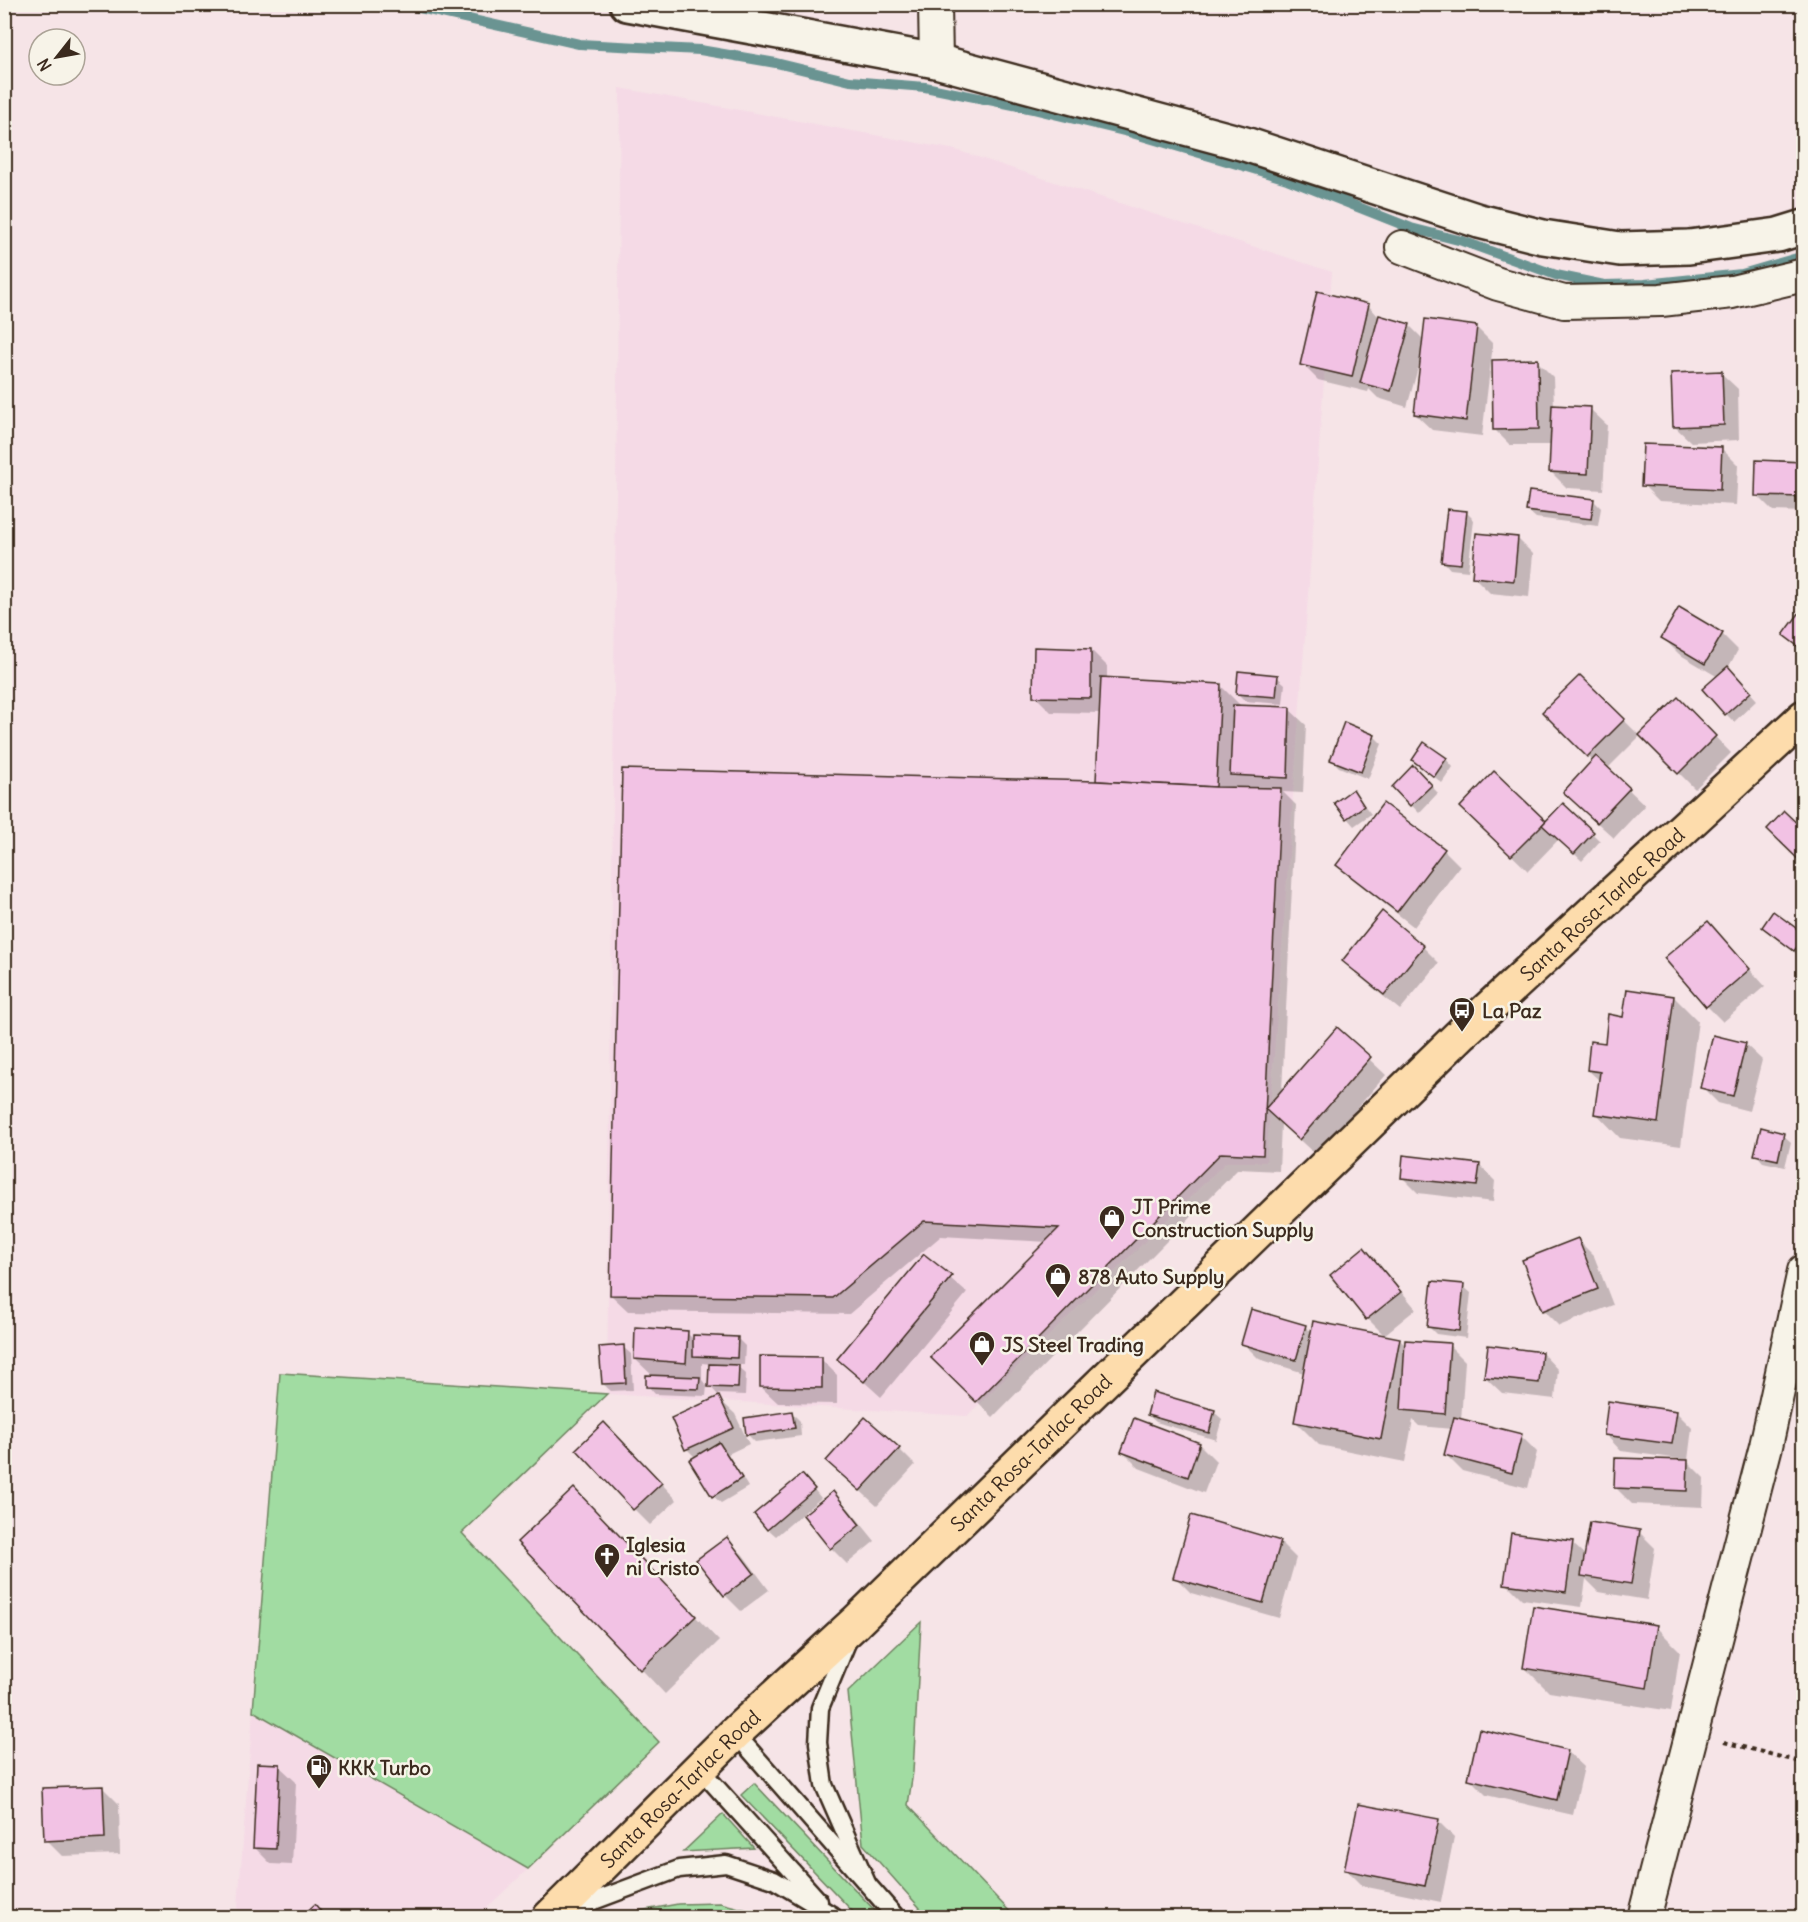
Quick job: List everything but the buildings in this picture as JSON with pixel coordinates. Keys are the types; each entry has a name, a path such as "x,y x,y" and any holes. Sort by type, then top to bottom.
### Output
{"highway":[{"name":"Santa Rosa-Tarlac Road","path":"549,1917 735,1733 856,1622 1462,1033 1803,717"}],"street":[{"path":"627,4 936,61 1245,144 1479,221 1543,237 1620,249 1689,247 1778,235 1803,227"},
{"path":"935,4 936,61"},
{"path":"1402,247 1498,284 1564,302 1661,300 1732,292 1803,275"},
{"path":"1644,1917 1766,1446 1803,1271"}],"lane":[{"path":"856,1622 820,1708 818,1743 824,1785 867,1883"},
{"path":"735,1733 897,1917"},
{"path":"699,1768 833,1916"},
{"path":"549,1917 679,1869 726,1864 774,1880 833,1916"}],"path":[{"path":"1692,1734 1803,1763"}],"shaded area":[{"path":"620,88 956,150 1332,272 1266,1162 1226,1162 967,1416 607,1394"},
{"name":"KKK Turbo","path":"253,1711 528,1869 477,1917 237,1918"}],"green space":[{"path":"280,1373 607,1394 462,1533 659,1742 528,1869 253,1711"},
{"path":"921,1622 913,1772 908,1805 1015,1917 928,1917 863,1844 848,1692"},
{"path":"754,1783 881,1917 858,1917 741,1795"},
{"path":"723,1814 754,1848 683,1852"},
{"path":"720,1903 768,1917 615,1917 678,1904"}],"waterway":[{"path":"402,4 579,44 700,50 776,63 850,81 925,87 1033,109 1132,133 1287,179 1411,228 1462,241 1556,275 1604,285 1645,284 1742,274 1804,256"}],"place":[{"name":"La Paz","path":"1462,1033"},
{"name":"JT Prime Construction Supply","path":"1112,1241"},
{"name":"878 Auto Supply","path":"1058,1299"},
{"name":"JS Steel Trading","path":"982,1367"},
{"name":"Iglesia ni Cristo","path":"607,1579"},
{"name":"KKK Turbo","path":"319,1790"}]}
